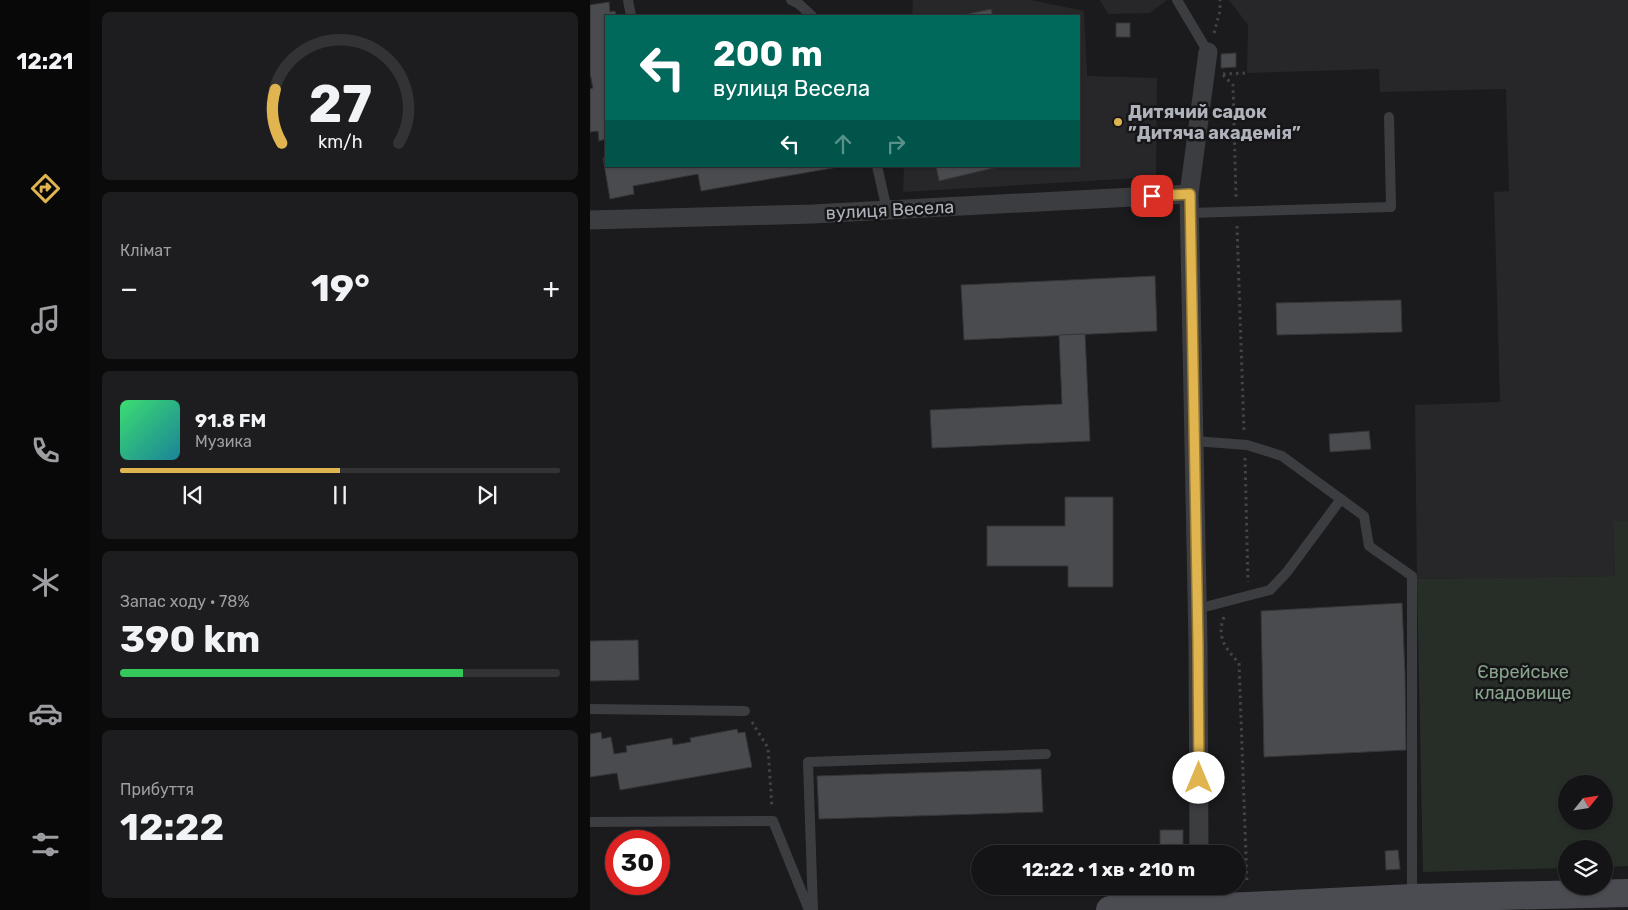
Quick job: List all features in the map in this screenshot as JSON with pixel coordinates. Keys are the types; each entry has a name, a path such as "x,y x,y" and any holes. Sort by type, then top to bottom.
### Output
{"main road":[{"path":"1110,910 1199,901 1412,898 1460,904 1628,892"}],"street":[{"path":"1199,845 1190,194 1208,52"},
{"name":"вулиця Весела","path":"590,220 887,210 1190,194"}],"lane":[{"path":"628,0 631,15"},
{"path":"791,0 799,4 811,15"},
{"path":"1177,0 1208,52"},
{"path":"1190,213 1391,206 1389,117"},
{"path":"877,167 887,210"},
{"path":"1194,441 1244,445 1282,456 1364,516 1369,546 1412,576 1412,898"},
{"path":"1197,609 1270,590 1287,572 1341,499"},
{"path":"590,709 745,711"},
{"path":"814,910 808,762 1046,754"},
{"path":"590,822 773,821 809,910"}],"path":[{"path":"1208,52 1220,11 1220,0"},
{"path":"1222,74 1233,85 1248,581 1239,601 1227,611 1222,619 1221,633 1226,650 1239,663 1248,888"},
{"path":"745,711 768,748 773,821"}],"shaded area":[{"name":"Дитячий садок ”Дитяча академія”","path":"913,0 1031,0 1084,11 1087,76 1157,78 1156,177 903,192 904,167 1080,167 1080,15 912,15"},
{"path":"1100,0 1167,0 1150,13 1108,14"},
{"path":"1229,0 1628,0 1628,521 1613,522 1615,576 1417,579 1415,405 1500,402 1494,192 1509,191 1506,89 1380,92 1379,69 1247,73 1248,25"}],"green space":[{"name":"Єврейське кладовище","path":"1613,521 1628,521 1628,866 1613,867 1613,840 1558,840 1558,868 1423,872 1417,579 1615,576"}],"building":[{"path":"609,2 610,12 615,11 616,15 605,15 605,139 599,141 598,131 590,132 590,89 593,88 590,73 590,5"},
{"path":"991,9 993,15 963,15"},
{"path":"1116,23 1130,23 1130,37 1116,37"},
{"path":"1236,53 1236,67 1221,68 1221,54"},
{"path":"605,157 605,167 838,167 701,191 698,174 633,186 634,194 610,199 603,158"},
{"path":"936,167 998,167 939,181"},
{"path":"1155,276 1157,331 964,340 961,285"},
{"path":"1401,300 1402,332 1277,335 1276,303"},
{"path":"1085,334 1090,441 932,448 930,410 1062,404 1059,335"},
{"path":"1369,431 1371,449 1330,452 1329,434"},
{"path":"1065,497 1113,497 1113,587 1068,587 1068,566 987,566 987,526 1065,526"},
{"path":"1402,603 1406,750 1264,757 1261,611"},
{"path":"638,640 639,680 590,681 590,641"},
{"path":"737,729 738,733 745,732 752,767 620,790 617,773 590,777 590,734 601,732 602,739 611,737 614,754 627,752 626,746 672,738 673,745 691,742 690,738"},
{"path":"1041,769 1043,812 819,819 817,776"},
{"path":"1160,830 1183,830 1183,845 1160,845"},
{"path":"1398,850 1400,869 1386,870 1385,851"}],"place":[{"name":"Дитячий садок ”Дитяча академія”","path":"1118,122"}],"route":[{"path":"1152,196 1190,194 1199,778"}]}
